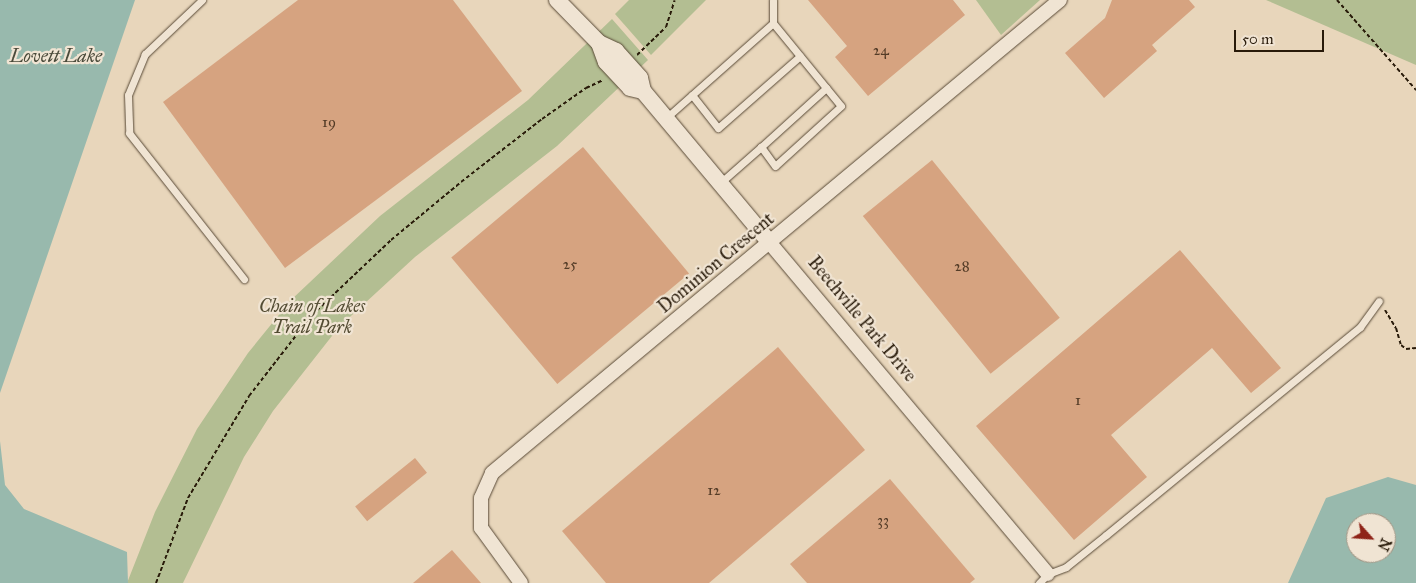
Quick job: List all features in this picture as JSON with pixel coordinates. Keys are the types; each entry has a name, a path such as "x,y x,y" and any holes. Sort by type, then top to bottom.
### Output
{"street":[{"name":"Beechville Park Drive","path":"557,0 599,42 616,51 622,69 640,78 643,91 770,243 1044,579"},
{"name":"Dominion Crescent","path":"521,583 481,528 481,498 492,473 1060,0"}],"lane":[{"path":"202,0 145,54 128,95 129,133 244,279"},
{"path":"761,147 775,166 841,106 774,23 773,0"},
{"path":"666,118 774,23"},
{"path":"692,95 718,128 800,56"},
{"path":"720,183 826,88"},
{"path":"1044,579 1066,567 1360,327 1380,302"}],"path":[{"path":"156,583 188,498 249,396 312,315 391,240 542,119 586,88 622,69 666,27 674,0"},
{"path":"1337,0 1416,90"},
{"path":"1380,302 1396,328 1401,345 1406,349 1416,348"}],"green space":[{"path":"629,0 706,0 651,55 615,14"},
{"path":"976,0 1040,0 1001,35"},
{"path":"1266,0 1416,0 1416,65"},
{"name":"Chain of Lakes Trail Park","path":"612,19 648,60 557,146 415,257 339,327 273,411 244,457 183,583 127,583 155,512 197,429 248,353 291,300 380,216 528,100"}],"water":[{"name":"Lovett Lake","path":"0,0 135,0 0,393"},
{"path":"0,441 5,485 24,509 127,552 128,583 0,583"},
{"path":"1388,477 1416,485 1416,583 1288,583 1326,498"}],"building":[{"path":"298,0 453,0 522,91 285,268 163,102"},
{"path":"808,0 953,0 965,15 868,96 835,57 847,46"},
{"path":"1112,0 1189,0 1195,7 1152,45 1157,51 1104,98 1065,53 1105,18"},
{"path":"583,147 689,273 557,384 451,258"},
{"path":"932,160 1060,318 991,374 863,216"},
{"path":"1180,250 1281,368 1251,393 1212,348 1111,435 1147,477 1074,540 976,426"},
{"path":"778,347 865,450 709,583 606,583 562,531"},
{"path":"415,458 427,473 367,521 355,506"},
{"path":"890,479 975,579 970,583 807,583 790,564"},
{"path":"452,550 481,583 413,583"}]}
